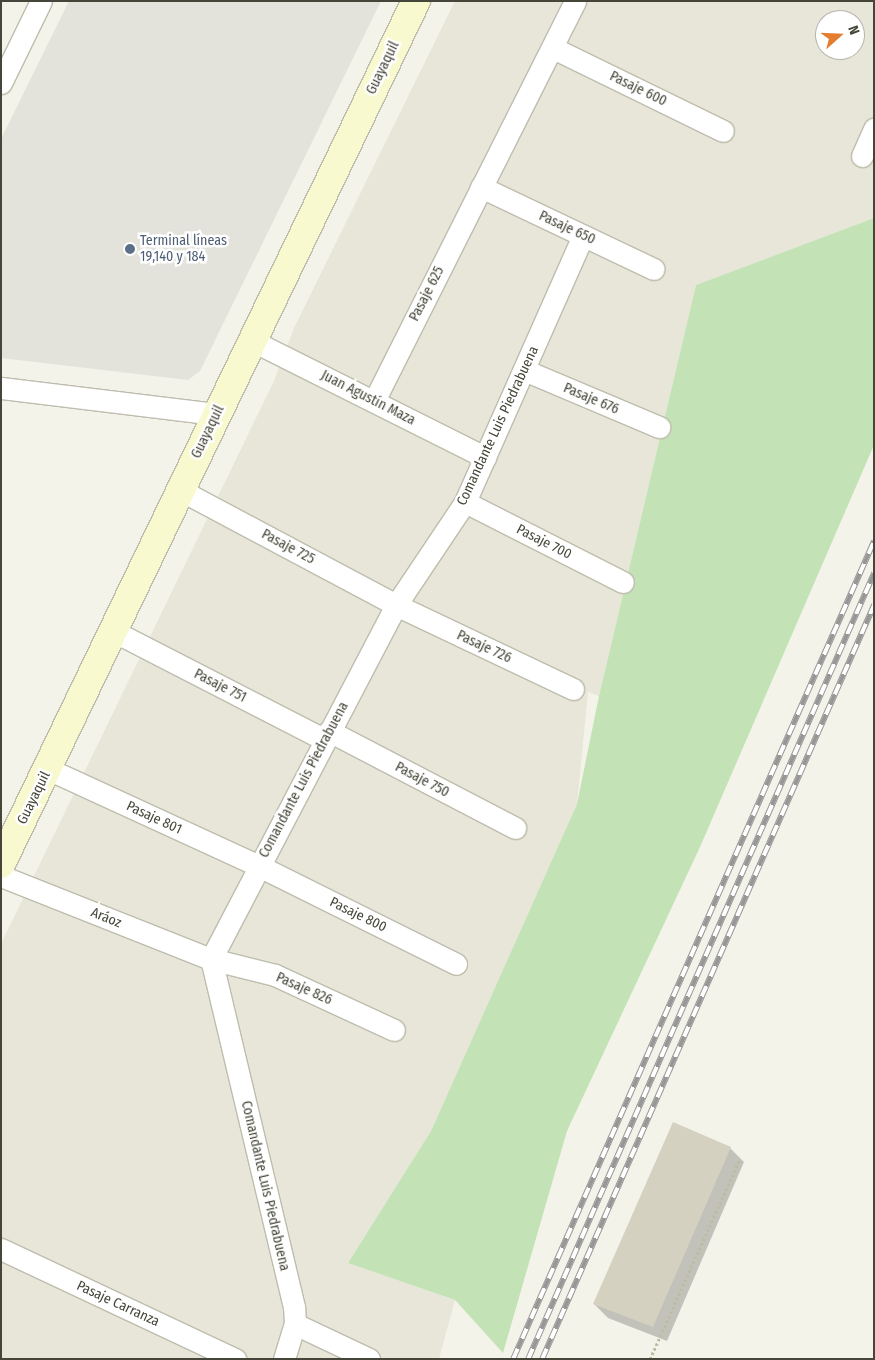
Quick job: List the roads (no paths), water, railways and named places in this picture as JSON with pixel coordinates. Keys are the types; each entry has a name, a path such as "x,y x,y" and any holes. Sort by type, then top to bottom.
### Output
{"street":[{"path":"1,84 41,1"},
{"name":"Guayaquil","path":"1,864 115,632 251,340 416,1"},
{"path":"481,187 576,1"},
{"name":"Pasaje 600","path":"553,48 724,131"},
{"path":"862,156 874,129"},
{"name":"Pasaje 650","path":"481,187 654,269"},
{"name":"Pasaje 625","path":"374,401 481,187"},
{"name":"Comandante Luis Piedrabuena","path":"284,1359 295,1324 291,1297 211,959 396,605 465,502 583,236"},
{"name":"Juan Agustín Maza","path":"251,340 485,457"},
{"name":"Pasaje 676","path":"524,370 659,427"},
{"path":"1,388 217,414"},
{"name":"Pasaje 725","path":"180,490 396,605"},
{"name":"Pasaje 700","path":"465,502 623,582"},
{"name":"Pasaje 726","path":"396,605 573,689"},
{"name":"Pasaje 751","path":"115,632 327,735"},
{"name":"Pasaje 750","path":"327,735 515,828"},
{"name":"Pasaje 801","path":"48,769 259,866"},
{"name":"Pasaje 800","path":"259,866 456,964"},
{"name":"Aráoz","path":"1,876 211,959"},
{"name":"Pasaje 826","path":"211,959 275,975 394,1030"},
{"name":"Pasaje Carranza","path":"1,1249 235,1359"},
{"path":"295,1324 369,1359"}],"railway":[{"path":"513,1359 874,541"},
{"path":"528,1359 874,573"},
{"path":"542,1359 874,605"}],"place":[{"name":"Terminal líneas 19,140 y 184","path":"130,249"}]}
